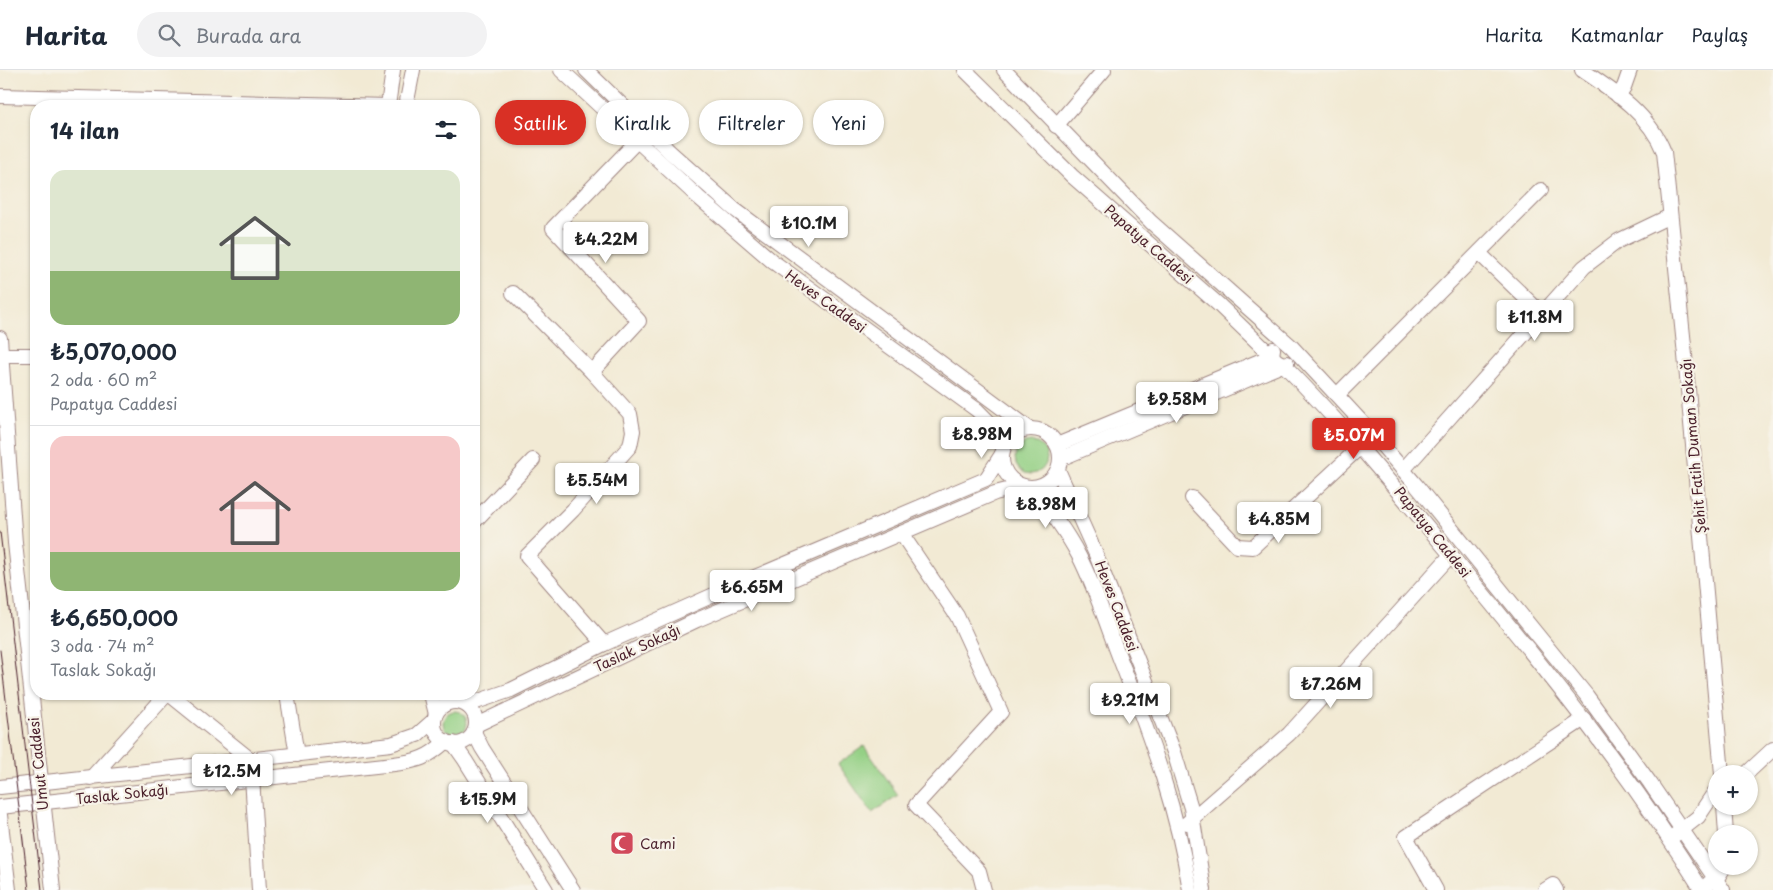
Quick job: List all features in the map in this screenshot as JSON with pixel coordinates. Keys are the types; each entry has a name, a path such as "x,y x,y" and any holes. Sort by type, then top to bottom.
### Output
{"street":[{"path":"389,100 393,70"},
{"path":"407,100 412,70"},
{"name":"Heves Caddesi","path":"561,70 596,103"},
{"name":"Heves Caddesi","path":"586,70 670,152 734,209 1030,429"},
{"name":"Papatya Caddesi","path":"965,70 1072,176 1200,288 1278,360 1362,446 1546,669 1584,719 1702,889"},
{"name":"Papatya Caddesi","path":"1004,70 1056,126 1151,222 1292,347 1404,470 1587,696 1719,885"},
{"path":"1056,126 1104,70"},
{"name":"Şehit Fatih Duman Sokağı","path":"1582,70 1618,96 1647,122 1664,152 1721,765"},
{"path":"1618,96 1624,87 1630,70"},
{"path":"0,96 155,100"},
{"path":"592,372 639,321 553,228 633,145"},
{"name":"Heves Caddesi","path":"642,145 772,261 977,410 992,425 1003,450"},
{"path":"1337,395 1541,190"},
{"path":"1404,470 1574,277 1600,253 1635,231 1670,216"},
{"path":"1479,253 1542,313"},
{"path":"513,293 592,372 630,414 633,430 630,446 573,510 527,556 604,644"},
{"name":"Umut Caddesi","path":"0,338 15,543 30,687"},
{"path":"1058,458 1046,433 1030,429 1015,434 1003,450 1004,471 1009,478 1027,487 1047,482 1058,458 1278,360 1278,344 1284,343 1292,347"},
{"path":"1,355 30,355"},
{"path":"1192,498 1237,546 1253,547 1362,446"},
{"name":"Taslak Sokağı","path":"480,697 511,690 604,644 986,479 1003,450"},
{"name":"Heves Caddesi","path":"1058,458 1170,744 1193,818 1204,890"},
{"path":"480,516 533,460"},
{"name":"Heves Caddesi","path":"1027,487 1058,522 1080,558 1157,755 1179,830 1190,890"},
{"name":"Taslak Sokağı","path":"475,728 688,624 995,493 1027,487"},
{"path":"901,533 957,616 1001,712 916,805 978,871 984,890"},
{"path":"1179,830 1289,734 1451,555"},
{"name":"Umut Caddesi","path":"31,700 53,890"},
{"path":"90,778 162,700"},
{"path":"175,700 250,760 259,890"},
{"path":"288,700 297,755"},
{"path":"432,700 437,733 449,742 465,760 546,890"},
{"path":"435,717 445,704 451,702 463,701 474,712 475,728 482,748 573,890"},
{"name":"Taslak Sokağı","path":"0,787 297,755 405,740 417,735 435,717"},
{"path":"1436,890 1406,837 1584,719"},
{"path":"449,742 465,741 475,728"},
{"name":"Taslak Sokağı","path":"0,807 414,762 430,755 449,742"},
{"path":"1756,765 1773,749"},
{"path":"1669,839 1704,810 1708,803"},
{"path":"0,815 9,890"},
{"path":"1545,890 1553,885 1556,890"},
{"path":"1702,889 1719,885"}],"green space":[{"path":"1031,442 1037,443 1042,447 1046,452 1046,464 1042,469 1037,473 1031,474 1025,473 1020,469 1016,464 1015,458 1016,452 1020,447 1025,443"},
{"path":"455,711 463,715 467,723 463,731 455,735 447,731 443,723 447,715"},
{"path":"864,746 898,795 872,813 838,764"}],"tram line":[{"path":"0,532 42,890"},
{"path":"0,650 29,890"}],"place":[{"name":"Cami","path":"622,843"}]}
